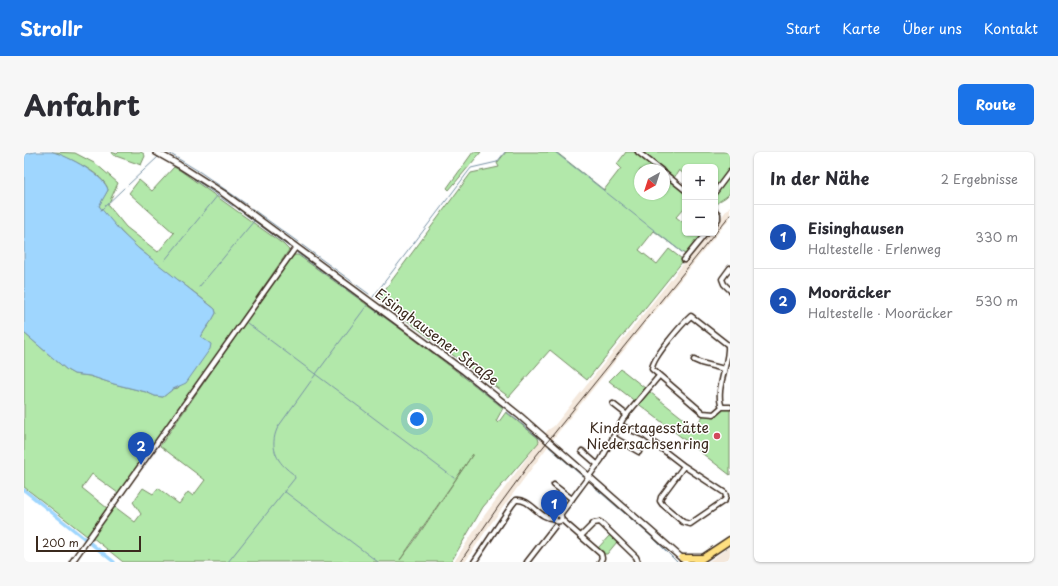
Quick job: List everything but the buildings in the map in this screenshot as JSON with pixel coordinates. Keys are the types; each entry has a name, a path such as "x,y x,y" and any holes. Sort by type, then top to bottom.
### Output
{"main road":[{"path":"696,562 730,540"},
{"path":"684,560 703,558"}],"street":[{"name":"Eisinghausener Straße","path":"156,152 210,184 483,385 684,560"},
{"path":"638,152 653,164"},
{"path":"718,188 730,172"},
{"path":"670,178 682,188"},
{"path":"684,260 704,236"},
{"path":"72,562 296,247"},
{"path":"730,268 722,279 724,284 730,290"},
{"path":"722,407 720,402 724,369 729,348 727,344 691,316 670,340 652,365 653,370 703,413 714,414 722,407 730,407"},
{"path":"694,360 724,369"},
{"path":"561,517 572,499 598,465 620,425 659,376"},
{"path":"614,404 627,415"},
{"path":"620,425 645,436 684,466 723,491 726,496 724,501 690,524 683,522 662,504 660,500 684,466"},
{"path":"613,437 639,452"},
{"path":"582,451 598,465"},
{"path":"554,485 572,499"},
{"path":"474,562 516,500 522,500 546,517 554,518 556,515 561,517 601,554 602,558 600,562"},
{"path":"581,536 594,523 600,522 636,557 638,562"},
{"path":"527,562 555,526"}],"shaded area":[{"path":"730,206 730,218 718,233 718,221"},
{"path":"706,236 716,236 560,430 487,529 465,562 454,562 484,516 540,440 548,430 554,426"},
{"path":"730,546 730,562 708,562"}],"green space":[{"path":"52,152 75,153 96,164 118,183 108,205 126,227 158,252 174,233 129,193 139,180 152,191 174,167 283,244 289,250 156,442 118,493 92,474 82,488 107,508 87,536 24,487 24,333 67,370 74,374 90,376 155,396 163,397 173,389 178,388 204,340 201,337 216,313 215,309 133,243 101,210 99,205 108,190 100,178 76,162"},
{"path":"111,152 117,154 119,152 141,152 145,156 141,165 113,155"},
{"path":"473,152 481,152 449,190 447,188"},
{"path":"506,152 556,152 604,190 621,168 617,164 626,152 636,152 651,164 634,164 634,200 670,200 670,180 682,190 682,210 676,217 682,222 682,236 702,236 686,255 654,231 639,250 657,264 669,249 683,261 587,380 550,350 509,397 378,299 471,173 499,167 497,163"},
{"path":"641,152 730,152 730,169 718,185 718,164 682,164 682,172 679,170 674,178 670,175 670,164 656,164"},
{"path":"730,175 730,192 718,203 718,190"},
{"path":"298,255 376,311 453,368 503,408 496,421 498,423 506,412 538,438 539,442 483,507 451,562 123,562 92,536 115,507 135,522 141,514 133,502 143,488 153,494 158,488 179,504 188,492 193,496 205,480 160,446 293,256","holes":["473,454 413,543 400,560"]},
{"path":"621,369 694,427 704,415 715,416 726,405 730,405 730,475 609,381"},
{"path":"610,535 617,542 607,554 602,554 597,549"}],"water":[{"path":"35,152 53,152 60,154 85,167 100,179 108,190 99,206 121,232 139,249 215,309 216,313 213,319 201,337 211,344 210,349 186,383 173,389 163,397 155,396 90,376 74,374 67,370 24,333 24,154"}],"waterway":[{"path":"373,297 471,168 497,162 505,152"},
{"path":"555,152 683,253"},
{"path":"169,153 200,172 246,204"},
{"path":"128,185 158,157"},
{"path":"182,171 190,176"},
{"path":"194,179 233,206"},
{"path":"101,210 124,188"},
{"path":"165,260 218,195"},
{"path":"251,208 298,242"},
{"path":"238,209 289,247"},
{"path":"199,287 254,221"},
{"path":"302,245 369,294"},
{"path":"297,253 361,300"},
{"path":"313,378 368,304"},
{"path":"372,308 411,336"},
{"path":"247,323 454,478"},
{"path":"415,339 504,408"},
{"path":"228,562 295,478 276,455 274,439 278,427 311,381"},
{"path":"507,412 540,439"},
{"path":"549,447 582,476"},
{"path":"593,486 654,539 677,562"},
{"path":"24,490 85,539"},
{"path":"284,491 378,562"},
{"path":"89,542 114,562"}],"railway":[{"path":"460,562 531,462 730,215"}],"place":[{"name":"Kindertagesstätte Niedersachsenring","path":"717,436"},
{"name":"Mooräcker","path":"141,465"},
{"name":"Eisinghausen","path":"554,523"}]}
